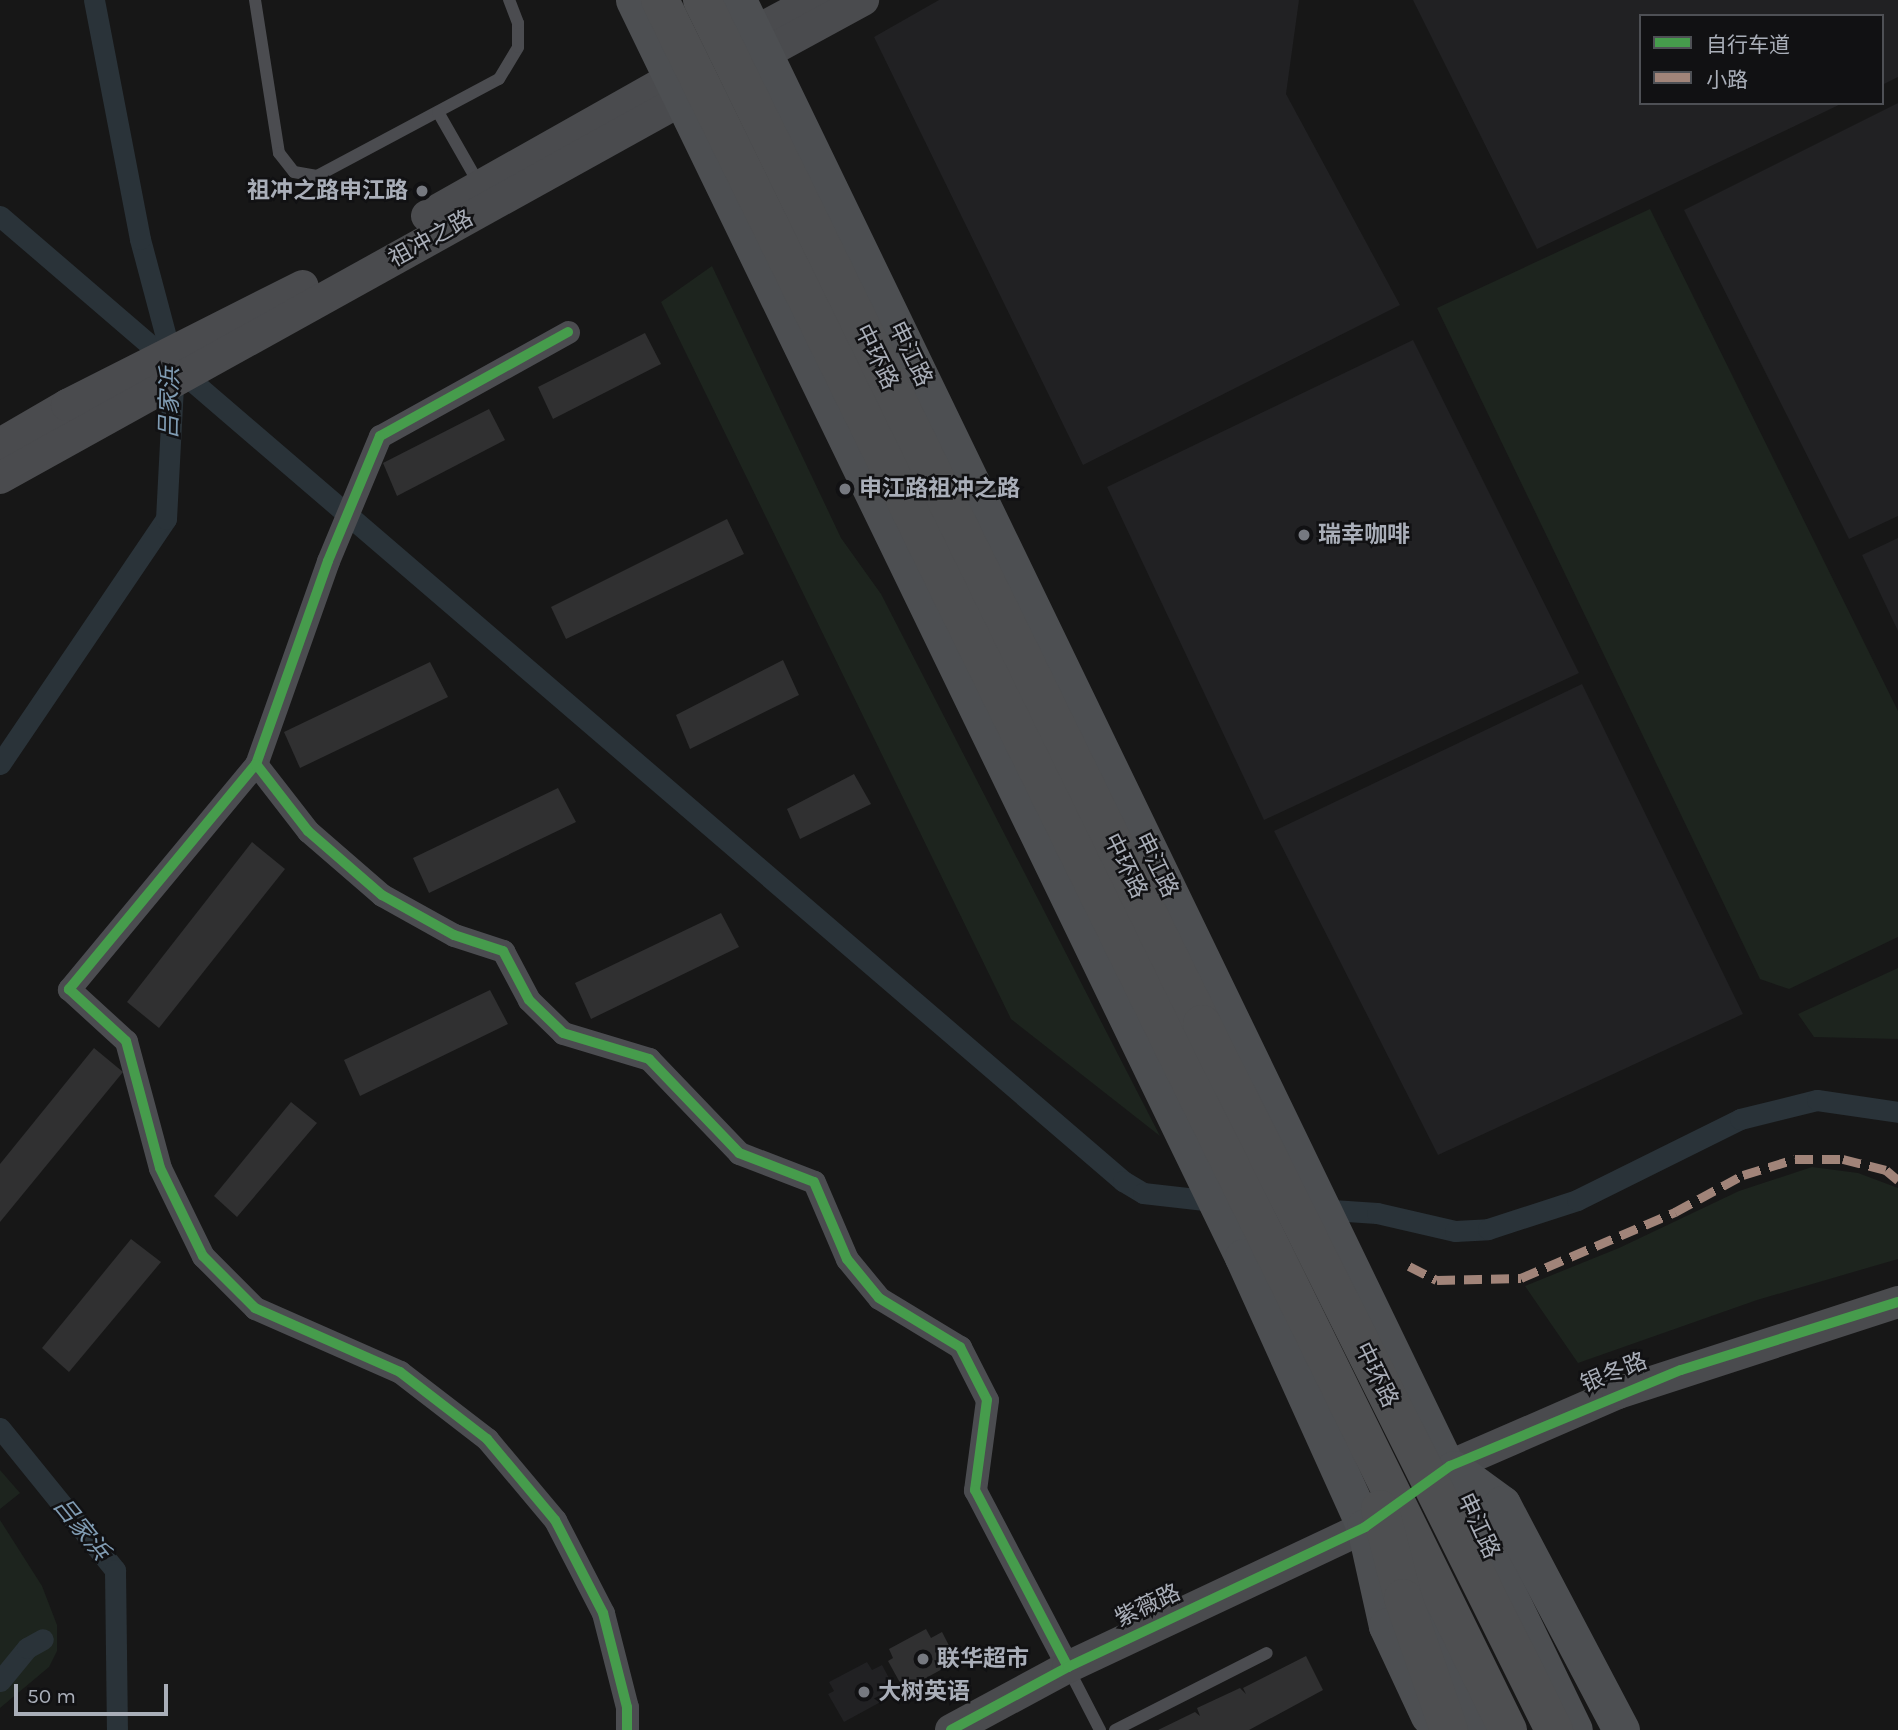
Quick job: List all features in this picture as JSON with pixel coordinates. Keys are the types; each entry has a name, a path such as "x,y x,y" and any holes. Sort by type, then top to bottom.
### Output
{"highway":[{"name":"中环路","path":"660,0 1508,1730"},
{"name":"中环路","path":"702,0 1208,1036 1553,1730"},
{"path":"1359,1429 1404,1598 1449,1730"},
{"path":"1517,1656 1576,1730"}],"main road":[{"path":"634,0 1187,1139 1365,1527 1430,1630 1480,1730"},
{"name":"申江路","path":"738,0 1576,1730"},
{"name":"祖冲之路","path":"759,43 814,0"},
{"name":"祖冲之路","path":"0,444 67,405 286,307 759,43 863,0"},
{"name":"祖冲之路","path":"0,478 76,436 480,186 676,89"},
{"name":"银冬路","path":"1365,1527 1450,1466 1681,1370 1898,1302"},
{"path":"1450,1466 1502,1504 1621,1730"},
{"path":"1365,1527 1387,1626 1435,1730"},
{"name":"紫薇路","path":"951,1730 1068,1667 1365,1527"}],"street":[{"path":"568,332 380,436 328,561 256,764 69,989 126,1041 160,1168 203,1256 255,1308 400,1372 487,1439 555,1520 603,1613 627,1707 627,1730"},
{"path":"256,764 308,831 382,895 454,936 503,951 529,999 564,1033 649,1059 739,1153 814,1182 847,1259 879,1298 960,1347 987,1400 975,1490 1068,1667"}],"lane":[{"path":"256,0 279,153 294,172 317,176 499,79 512,63 519,36 509,0"},
{"path":"438,112 480,186"},
{"path":"1115,1730 1267,1653"},
{"path":"1068,1667 1100,1730"}],"shaded area":[{"path":"939,0 1299,0 1286,94 1400,305 1083,465 874,37"},
{"path":"1413,0 1898,0 1898,77 1884,84 1884,14 1639,14 1639,105 1839,105 1537,249"},
{"path":"1898,103 1898,516 1849,539 1684,210"},
{"path":"1650,209 1898,711 1898,937 1789,989 1760,979 1437,308"},
{"path":"712,266 841,538 881,594 1160,1136 1011,1019 661,302"},
{"path":"1413,340 1579,673 1264,820 1107,487"},
{"path":"1898,538 1898,631 1862,555"},
{"path":"1582,684 1743,1014 1438,1155 1274,831"},
{"path":"1898,968 1898,1039 1814,1037 1798,1014"},
{"path":"1812,1167 1858,1173 1898,1188 1898,1259 1757,1300 1578,1363 1525,1286 1619,1248 1739,1191"},
{"path":"0,1470 20,1493 0,1509"},
{"path":"0,1520 42,1586 57,1625 57,1651 49,1667 0,1708"},
{"name":"大树英语","path":"867,1662 872,1670 882,1665 897,1693 844,1722 828,1694 834,1691 829,1682"}],"building":[{"path":"645,333 661,364 553,419 538,387"},
{"path":"489,409 505,440 397,496 383,463"},
{"path":"727,519 744,554 566,639 551,607"},
{"path":"783,660 799,695 690,749 676,715"},
{"path":"430,662 448,697 300,768 284,732"},
{"path":"854,774 871,804 800,839 787,809"},
{"path":"558,788 576,822 429,893 413,858"},
{"path":"252,842 285,869 159,1028 127,1002"},
{"path":"721,913 739,947 591,1019 575,983"},
{"path":"490,990 508,1024 360,1096 344,1060"},
{"path":"94,1048 123,1072 0,1222 0,1164"},
{"path":"291,1102 317,1123 237,1217 214,1196"},
{"path":"131,1239 161,1262 69,1372 42,1348"},
{"name":"联华超市","path":"926,1629 931,1638 942,1632 957,1661 904,1690 888,1661 893,1658 889,1649"},
{"path":"1306,1656 1323,1690 1249,1730 1158,1730 1195,1712 1200,1716 1197,1708 1240,1688 1246,1694 1243,1688"}],"waterway":[{"name":"吕家浜","path":"0,764 166,519 174,367 140,239 94,0"},
{"path":"0,216 1123,1181 1143,1193 1222,1202"},
{"path":"1317,1209 1377,1213 1455,1231 1488,1229 1577,1200 1740,1119 1817,1100 1898,1112"},
{"name":"吕家浜","path":"0,1428 115,1570 117,1730"},
{"path":"0,1681 27,1648 43,1639"}],"marked path":[{"path":"1409,1266 1437,1280 1521,1278 1675,1212 1743,1175 1795,1159 1843,1159 1886,1170 1898,1180"}],"cycle path":[{"path":"568,332 380,436 328,561 256,764 69,989 126,1041 160,1168 203,1256 255,1308 400,1372 487,1439 555,1520 603,1613 627,1707 627,1730"},
{"path":"256,764 308,831 382,895 454,935 503,951 529,1000 563,1033 649,1059 739,1153 814,1182 847,1259 879,1298 960,1347 987,1400 975,1490 1068,1667"},
{"path":"951,1730 1068,1667 1365,1527 1450,1466 1681,1370 1898,1302"}],"place":[{"name":"祖冲之路申江路","path":"422,191"},
{"name":"申江路祖冲之路","path":"845,489"},
{"name":"瑞幸咖啡","path":"1304,535"},
{"name":"联华超市","path":"923,1659"},
{"name":"大树英语","path":"864,1692"}]}
